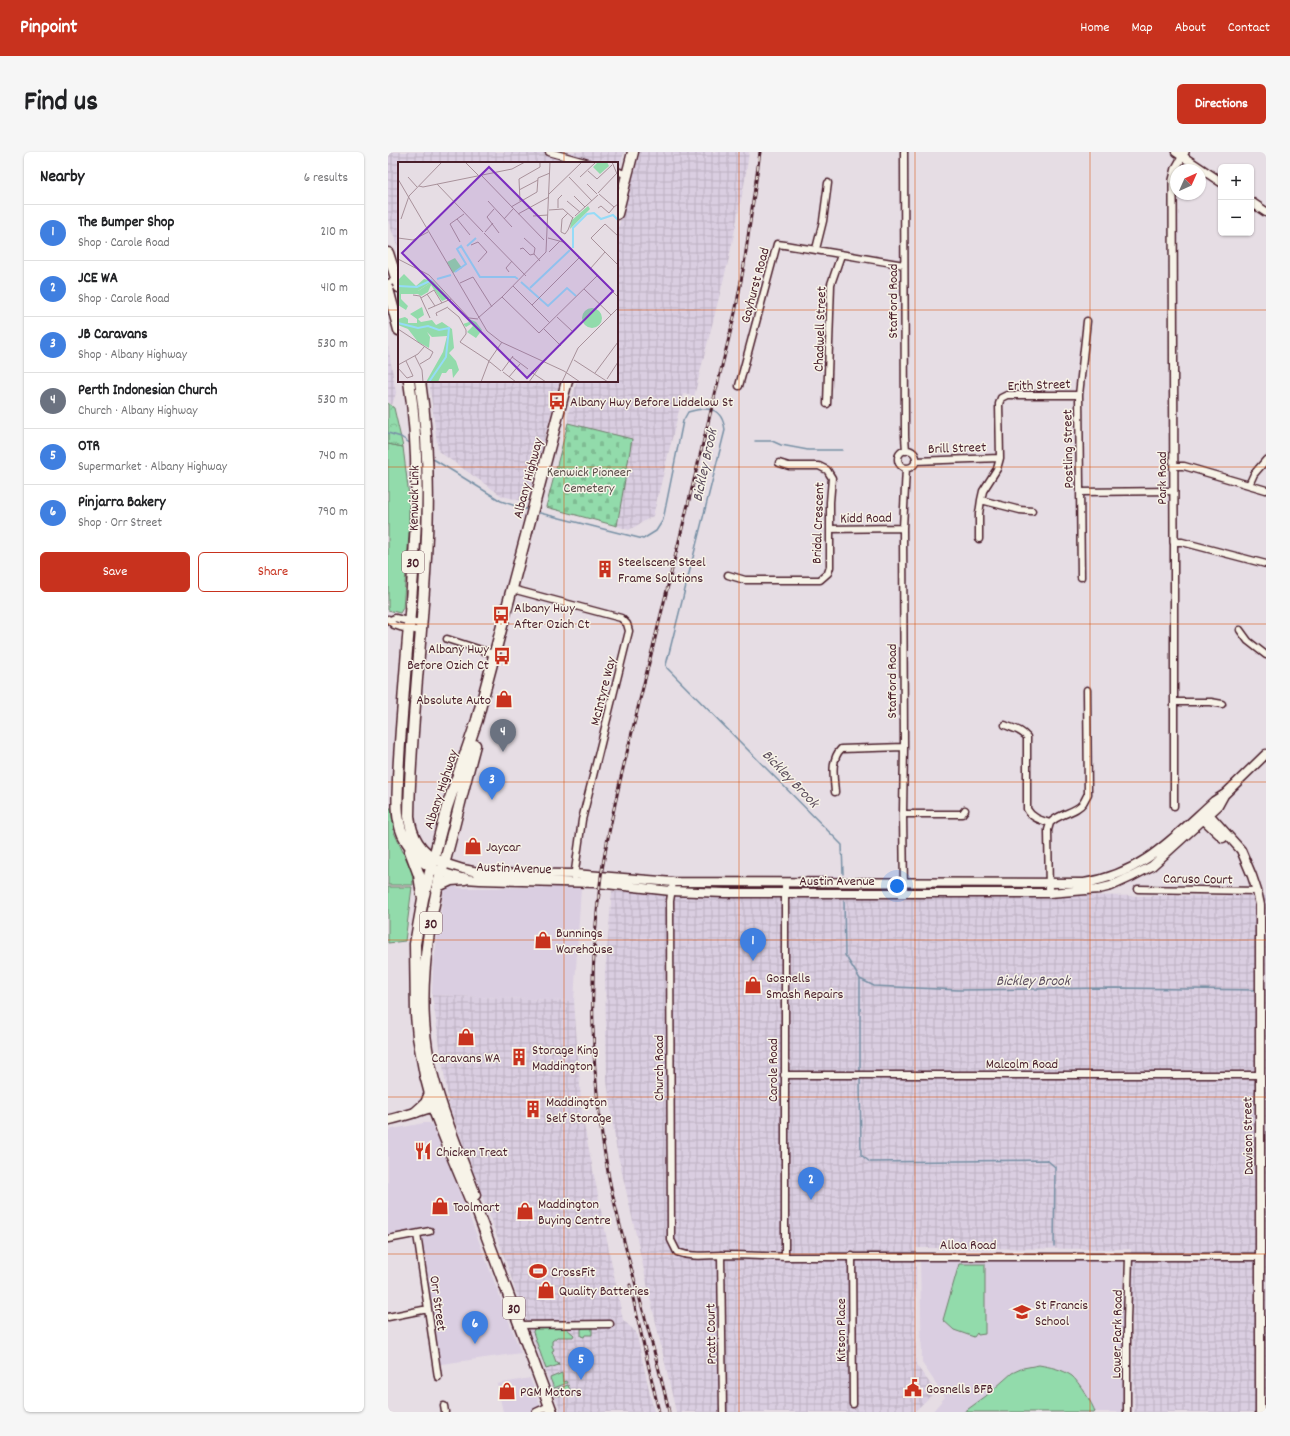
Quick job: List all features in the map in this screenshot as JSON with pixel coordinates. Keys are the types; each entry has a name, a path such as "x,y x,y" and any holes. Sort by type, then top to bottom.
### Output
{"highway":[{"path":"618,190 628,152"},
{"path":"618,206 622,173 634,152"},
{"path":"388,253 393,279"},
{"path":"388,289 398,326"},
{"name":"Kenwick Link","path":"409,382 414,424 417,494 398,785 398,820 405,828 412,849 423,862 432,863 443,867"},
{"name":"Kenwick Link","path":"405,828 410,798 428,495 428,458 420,382"},
{"name":"Albany Highway","path":"439,1109 428,1054 423,1004 428,941 438,886 533,521 567,382"},
{"name":"Albany Highway","path":"537,505 573,382"},
{"name":"Albany Highway","path":"497,655 477,720 447,807 432,863 423,899 415,944 414,983 418,1037 430,1093 439,1109 476,1197 475,1205 550,1409"},
{"path":"405,828 422,842 431,843 439,839"},
{"name":"30","path":"405,828 417,868 423,899"},
{"path":"438,886 451,880 465,879"},
{"path":"415,1114 426,1102 430,1093"}],"main road":[{"path":"1182,153 1218,174"},
{"path":"1182,153 1218,180"},
{"path":"1254,198 1266,206"},
{"path":"1254,204 1266,212"},
{"path":"1204,815 1218,806 1225,794 1266,754"},
{"name":"Austin Avenue","path":"443,867 483,873 574,878 672,887 785,893 1049,893 1099,889 1111,886 1134,876 1152,866 1204,815"},
{"name":"Austin Avenue","path":"672,887 785,883 1084,883 1119,874 1137,865 1159,851 1204,815"},
{"name":"Davison Street","path":"1204,815 1245,863 1252,876 1260,905 1259,1075 1263,1182 1260,1257 1260,1412"},
{"name":"Austin Avenue","path":"443,867 465,879 574,878"},
{"path":"388,1120 439,1109"}],"street":[{"path":"549,152 584,162"},
{"name":"Stafford Road","path":"904,152 906,451 900,454 898,461 901,466 906,468 903,528 904,893"},
{"name":"Park Road","path":"1174,806 1173,180 1182,153"},
{"path":"816,249 823,221 828,183"},
{"name":"Gayhurst Road","path":"739,386 777,244 816,249 841,255 904,265"},
{"name":"Chadwell Street","path":"827,404 831,284 841,255"},
{"name":"Postling Street","path":"1081,577 1078,395 1087,321"},
{"name":"Erith Street","path":"1000,458 999,404 1001,398 1007,395 1078,395"},
{"path":"906,451 913,454 915,461 912,466 906,468"},
{"path":"979,538 979,514 983,491 997,469 1000,458"},
{"name":"Brill Street","path":"915,461 1000,458"},
{"path":"1249,485 1254,474 1266,460"},
{"name":"Bridal Crescent","path":"728,575 745,580 820,580 828,573 830,567 832,478 827,470 819,466 789,466 779,463"},
{"path":"1174,466 1184,466 1266,490"},
{"path":"1080,492 1174,491"},
{"path":"981,500 1020,510 1032,511"},
{"name":"Kidd Road","path":"830,529 903,528"},
{"path":"1174,542 1182,542 1266,564"},
{"name":"McIntyre Way","path":"514,590 621,618 627,624 629,631 582,820 574,878"},
{"path":"389,620 394,625 408,625 420,628"},
{"path":"1240,630 1248,641 1266,655"},
{"path":"447,639 497,655"},
{"path":"1049,893 1048,830 1050,823 1054,818 1078,808 1083,804 1088,794 1087,690"},
{"path":"1174,702 1211,702 1222,704"},
{"path":"1005,725 1021,731 1027,737 1027,809 1035,818 1050,823"},
{"path":"835,792 834,762 836,754 842,749 904,747"},
{"path":"903,814 962,814 965,810"},
{"name":"Carole Road","path":"785,883 785,1257"},
{"name":"Church Road","path":"672,887 670,901 671,1240 676,1252"},
{"name":"Caruso Court","path":"1138,889 1257,891"},
{"name":"Malcolm Road","path":"784,1075 1259,1075"},
{"path":"388,1239 430,1231"},
{"name":"Orr Street","path":"417,1234 438,1377"},
{"name":"Alloa Road","path":"676,1252 683,1255 694,1256 721,1255 785,1257 1260,1257"},
{"name":"Pratt Court","path":"721,1255 723,1412"},
{"name":"Kitson Place","path":"852,1256 852,1404"},
{"name":"Lower Park Road","path":"1127,1412 1127,1320 1130,1257"},
{"path":"388,1316 428,1309"},
{"path":"520,1325 610,1324"},
{"path":"536,1412 550,1409"}],"shaded area":[{"path":"388,152 624,152 618,174 618,162 398,162 398,247 388,220"},
{"path":"640,152 749,152 745,180 729,258 694,396 683,394 653,516 629,530 617,526 631,440 568,423 569,409 577,382 618,382 618,229"},
{"path":"388,346 396,393 392,405 388,401"},
{"path":"429,382 560,382 527,502 502,496 438,451"},
{"path":"449,886 462,888 581,887 574,1001 432,995 433,967 444,889"},
{"path":"612,891 692,895 1266,896 1266,1412 1134,1412 1131,1249 916,1248 916,1365 936,1391 914,1412 676,1412 616,1146 607,1081 605,973"},
{"path":"432,995 574,1001 582,1115 623,1320 636,1332 654,1412 561,1412 522,1310 502,1250 449,1105"},
{"path":"430,1123 433,1126 477,1236 521,1353 434,1365 413,1237 388,1242 388,1130"},
{"name":"St Francis School","path":"920,1259 1123,1261 1123,1412 932,1412 945,1397 922,1363"},
{"path":"530,1378 543,1412 503,1412 497,1384"}],"green space":[{"path":"388,403 394,408 403,447 388,444"},
{"name":"Kenwick Pioneer Cemetery","path":"568,423 632,439 617,526 546,507"},
{"path":"388,444 403,447 409,496 409,534 403,608 400,613 388,610"},
{"path":"388,808 391,808 394,832 412,872 413,885 388,885"},
{"path":"388,887 412,887 405,941 388,943"},
{"path":"959,1264 985,1264 985,1334 978,1335 977,1333 974,1337 954,1330 943,1320"},
{"path":"566,1328 574,1335 573,1337 557,1337 552,1341 554,1350 552,1351 556,1362 558,1362 559,1365 546,1369 533,1332 534,1329"},
{"path":"592,1328 592,1335 585,1335 584,1337 581,1336 581,1329"},
{"path":"1039,1365 1060,1370 1072,1376 1085,1393 1095,1412 964,1412 986,1396 1012,1373 1023,1368"},
{"path":"562,1373 563,1382 566,1381 567,1383 554,1388 550,1378"},
{"path":"568,1385 570,1390 573,1391 571,1393 556,1396 554,1390"}],"waterway":[{"name":"Bickley Brook","path":"536,512 643,539 656,531 663,520 683,421 688,412 708,409 713,410 721,417 725,430 666,665 667,668 842,845 843,874"},
{"name":"Bickley Brook","path":"388,433 401,437 411,444"},
{"path":"755,441 772,441 781,445 808,450 842,450"},
{"name":"Bickley Brook","path":"430,457 501,501 528,510"},
{"name":"Bickley Brook","path":"844,900 845,955 860,979 874,986 959,990 1115,988 1258,990"},
{"path":"860,979 860,1073"},
{"path":"860,1077 861,1155 870,1162 1047,1160 1055,1167 1054,1246"}],"railway":[{"path":"669,1412 655,1353 615,1207 609,1178 598,1103 595,1065 593,1027 594,951 601,876 610,828 620,781 735,313 744,265 760,152"},
{"path":"630,1285 659,1412"}],"place":[{"name":"Albany Hwy Before Liddelow St","path":"557,401"},
{"name":"Steelscene Steel Frame Solutions","path":"605,569"},
{"name":"Albany Hwy After Ozich Ct","path":"501,615"},
{"name":"Albany Hwy Before Ozich Ct","path":"502,656"},
{"name":"Absolute Auto","path":"504,699"},
{"name":"Perth Indonesian Church","path":"503,752"},
{"name":"JB Caravans","path":"492,800"},
{"name":"Jaycar","path":"473,846"},
{"name":"Bunnings Warehouse","path":"543,940"},
{"name":"The Bumper Shop","path":"753,961"},
{"name":"Gosnells Smash Repairs","path":"753,985"},
{"name":"Caravans WA","path":"466,1037"},
{"name":"Storage King Maddington","path":"519,1057"},
{"name":"Maddington Self Storage","path":"533,1109"},
{"name":"Chicken Treat","path":"423,1151"},
{"name":"JCE WA","path":"811,1200"},
{"name":"Toolmart","path":"440,1206"},
{"name":"Maddington Buying Centre","path":"525,1211"},
{"name":"CrossFit","path":"538,1271"},
{"name":"Quality Batteries","path":"546,1290"},
{"name":"St Francis School","path":"1022,1312"},
{"name":"Pinjarra Bakery","path":"475,1344"},
{"name":"OTR","path":"581,1380"},
{"name":"Gosnells BFB","path":"913,1388"},
{"name":"PGM Motors","path":"507,1391"}]}
